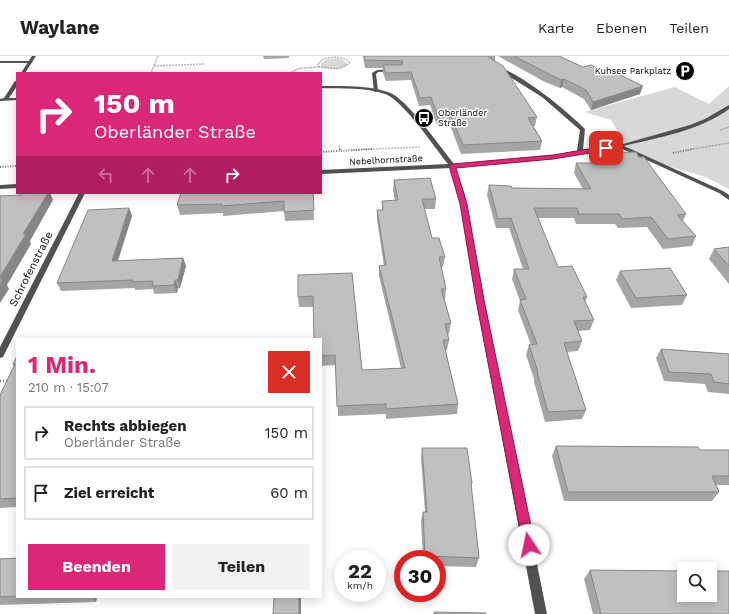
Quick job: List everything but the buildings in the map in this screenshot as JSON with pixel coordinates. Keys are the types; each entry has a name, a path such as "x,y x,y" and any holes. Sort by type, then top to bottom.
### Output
{"street":[{"path":"24,72 34,56"},
{"path":"0,68 2,61 30,62"},
{"path":"492,64 519,79 557,106 583,130 580,152"},
{"path":"376,91 374,74 377,71 400,70"},
{"path":"3,100 16,83"},
{"path":"322,87 360,88 388,93 407,108 452,166 462,195 480,300 542,614"},
{"path":"3,100 16,99"},
{"path":"452,166 553,157 619,146 664,135 709,120 729,107"},
{"path":"619,146 707,186 729,198"},
{"name":"Nebelhornstraße","path":"322,172 452,166"},
{"path":"0,187 16,186"},
{"name":"Schrofenstraße","path":"0,355 81,194"}],"path":[{"path":"151,72 158,56"},
{"path":"292,72 300,68 319,67 332,71 346,68 350,63 346,59 335,57 323,59 318,64 319,67"},
{"path":"154,66 205,64"},
{"path":"322,152 420,147 417,142"},
{"path":"669,154 682,153 729,143"},
{"path":"339,145 340,151"},
{"path":"0,167 16,166"},
{"path":"0,381 11,381"}],"shaded area":[{"path":"334,58 343,60 348,64 339,69 321,67 321,63 325,60"},
{"path":"729,86 729,189 706,177 633,156 611,120 584,112 675,87 709,104"}],"place":[{"name":"Kuhsee Parkplatz","path":"685,71"},
{"name":"Oberländer Straße","path":"424,118"}],"route":[{"path":"529,545 480,300 462,195 452,166 553,157 606,148"}]}
